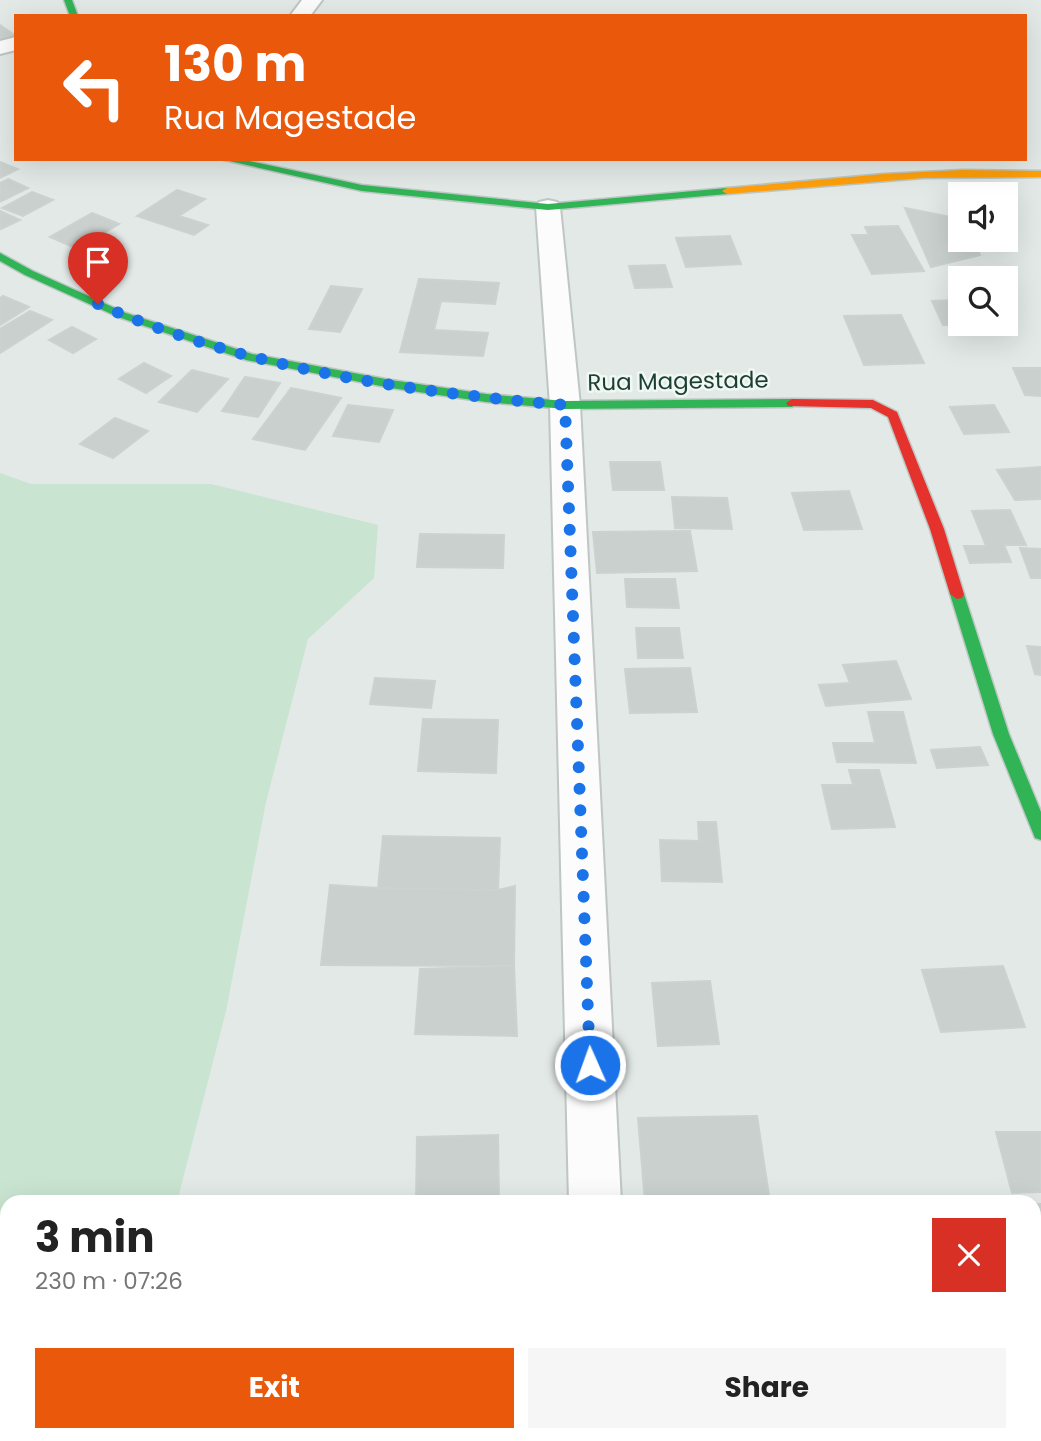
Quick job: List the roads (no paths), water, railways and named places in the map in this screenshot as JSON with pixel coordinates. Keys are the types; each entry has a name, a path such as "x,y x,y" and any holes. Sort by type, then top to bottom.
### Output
{"street":[{"path":"234,161 362,188 548,207 918,173 983,171 1041,174"},
{"path":"548,207 565,405 596,1195"},
{"name":"Rua Magestade","path":"0,257 122,315 250,357 486,398 565,405 846,402 873,404 893,415 937,529 1001,734 1041,833"}]}
